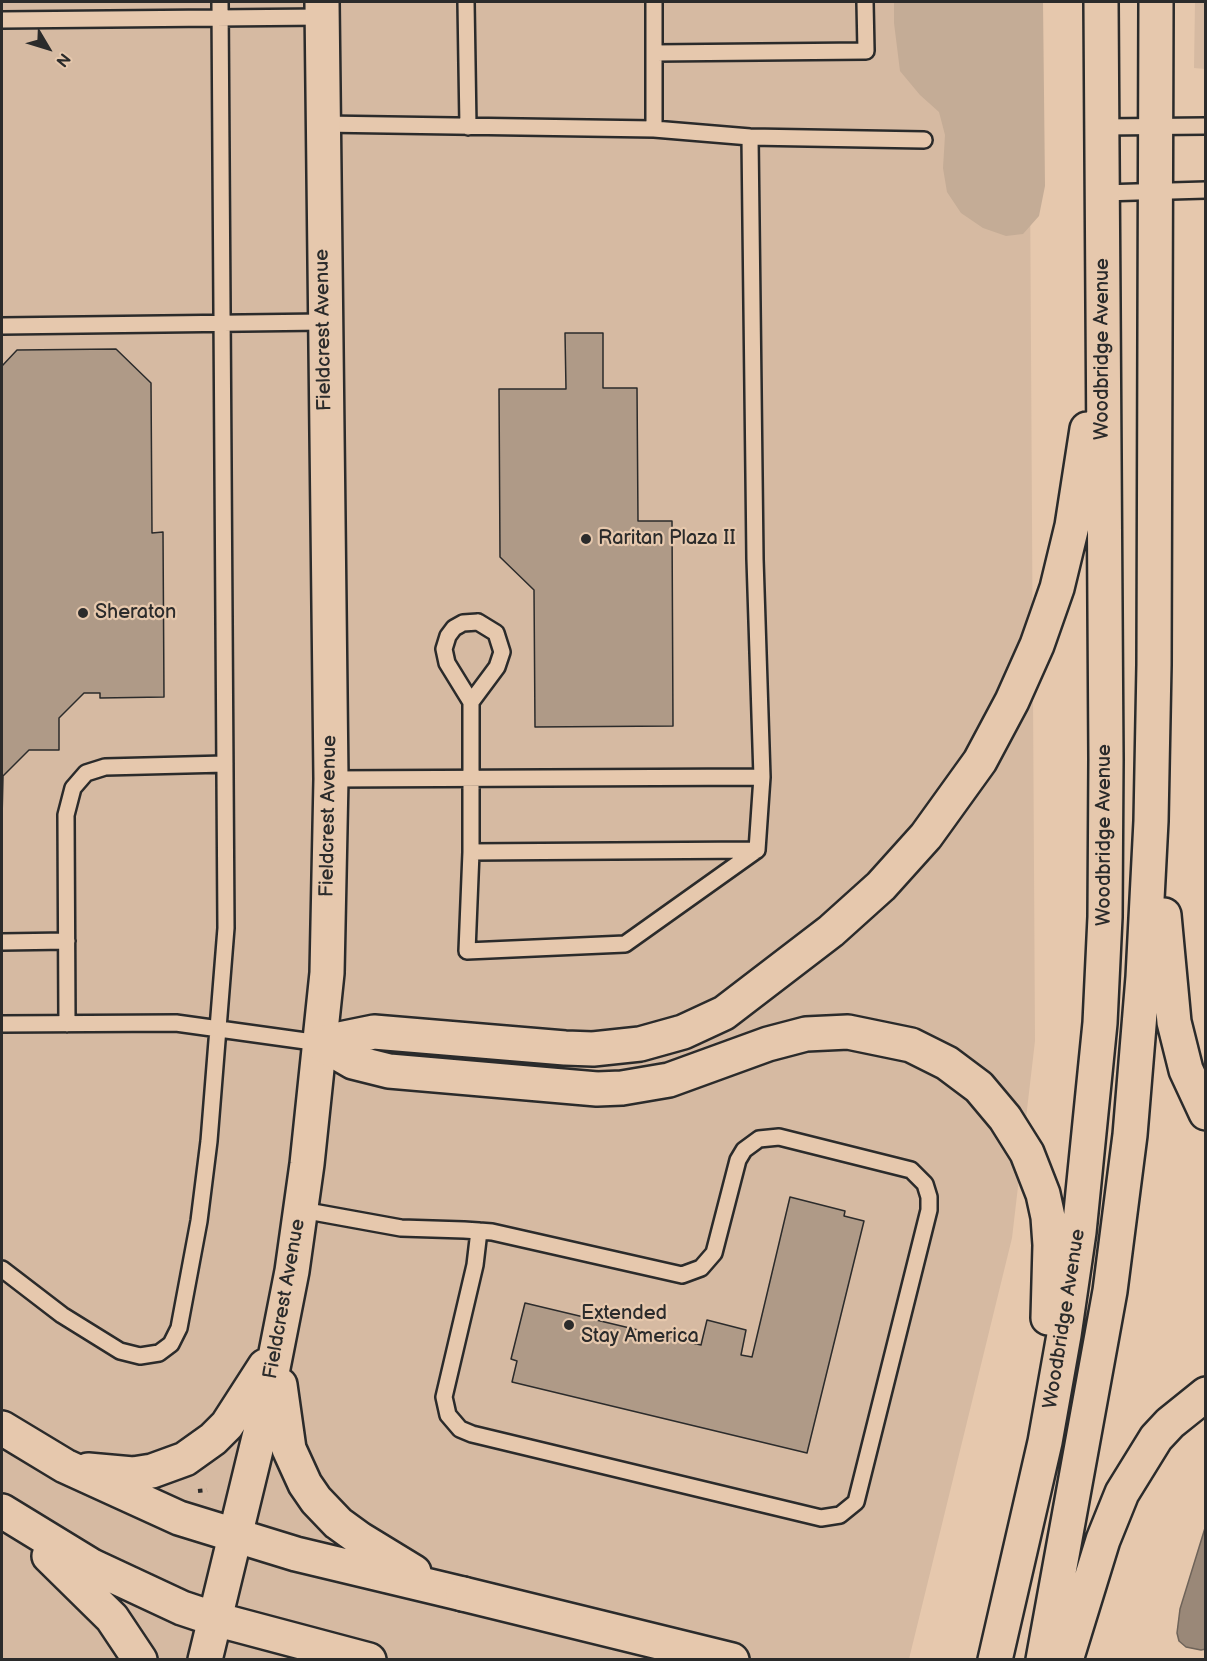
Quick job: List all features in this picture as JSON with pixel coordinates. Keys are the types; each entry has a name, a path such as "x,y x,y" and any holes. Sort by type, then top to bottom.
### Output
{"main road":[{"name":"Woodbridge Avenue","path":"995,1659 1045,1442 1065,1325 1079,1232 1098,1054 1106,865 1101,2"},
{"name":"Woodbridge Avenue","path":"1043,1659 1063,1622 1124,1188 1135,1082 1147,904 1154,665 1156,2"},
{"name":"Fieldcrest Avenue","path":"205,1659 261,1429 282,1326 302,1210 327,972 331,779 322,9"},
{"path":"320,1043 374,1032 593,1049 628,1046 664,1039 724,1013 831,931 881,886 932,828 980,761 1025,673 1047,616 1065,557 1082,466 1095,366 1103,258"},
{"path":"1154,665 1170,997 1184,1062 1206,1113"},
{"path":"320,1043 353,1062 389,1071 597,1089 622,1088 669,1080 787,1038 828,1031 848,1032 911,1045 965,1074 993,1101 1027,1153 1043,1194 1050,1245 1042,1388 1008,1609"},
{"path":"65,1466 133,1473 169,1466 198,1451 213,1439 240,1407 264,1368 282,1326"},
{"path":"282,1326 281,1404 289,1449 305,1484 325,1510 360,1539 407,1569 462,1594"},
{"path":"1065,1659 1063,1622 1136,1469 1170,1423 1206,1394"},
{"path":"2,1428 65,1466 147,1505 235,1537 732,1659"},
{"path":"2,1512 60,1548 123,1582 215,1619 369,1659"},
{"path":"2,1512 88,1593 124,1633 140,1659"}],"lane":[{"path":"2,1269 62,1316 120,1351 140,1356 150,1355 171,1344 179,1328 199,1221 220,1028 226,928 220,2"},
{"path":"466,2 468,127"},
{"path":"654,2 654,129"},
{"path":"655,53 866,51 865,2"},
{"path":"2,20 220,17 322,9"},
{"path":"322,124 654,129 750,137 924,140"},
{"path":"1102,128 1206,126"},
{"path":"750,137 755,559 762,777 757,850"},
{"path":"1102,193 1206,190"},
{"path":"2,326 324,322"},
{"path":"471,702 497,667 502,652 496,633 483,623 472,621 454,628 448,636 444,649 447,663 471,702 471,852 466,951 625,944 757,850"},
{"path":"67,1024 66,815 69,797 79,780 86,773 105,767 225,764"},
{"path":"331,779 762,777"},
{"path":"471,852 757,850"},
{"path":"2,942 67,941"},
{"path":"2,1024 160,1022 220,1028 320,1043"},
{"path":"302,1210 400,1228 479,1231 682,1275 701,1268 711,1258 738,1160 744,1150 759,1139 779,1137 899,1165 916,1174 928,1191 929,1210 856,1502 840,1515 821,1518 472,1434 460,1429 448,1415 444,1397 475,1265 479,1231"}],"shaded area":[{"path":"2,2 1029,2 1035,1041 1012,1238 909,1659 2,1660"},
{"path":"894,2 1043,2 1045,186 1039,216 1023,234 1006,236 983,228 961,213 947,192 943,168 945,135 939,112 920,95 900,71 894,23"},
{"path":"1195,2 1205,2 1205,69 1194,68"},
{"path":"1205,1528 1206,1649 1201,1650 1186,1647 1179,1641 1177,1633 1180,1609"}],"building":[{"name":"Raritan Plaza II","path":"565,333 603,333 603,388 637,388 638,521 672,521 673,726 535,727 534,590 500,557 499,389 566,389"},
{"name":"Sheraton","path":"116,349 151,383 152,533 163,532 164,697 100,698 100,693 84,693 59,718 59,750 29,750 3,776 2,819 2,366 17,350"},
{"name":"Extended Stay America","path":"790,1197 845,1211 844,1216 864,1221 807,1453 512,1382 517,1361 511,1359 525,1303 701,1345 707,1320 746,1330 741,1355 752,1357"}],"place":[{"name":"Raritan Plaza II","path":"586,539"},
{"name":"Sheraton","path":"83,613"},
{"name":"Extended Stay America","path":"569,1325"}]}
